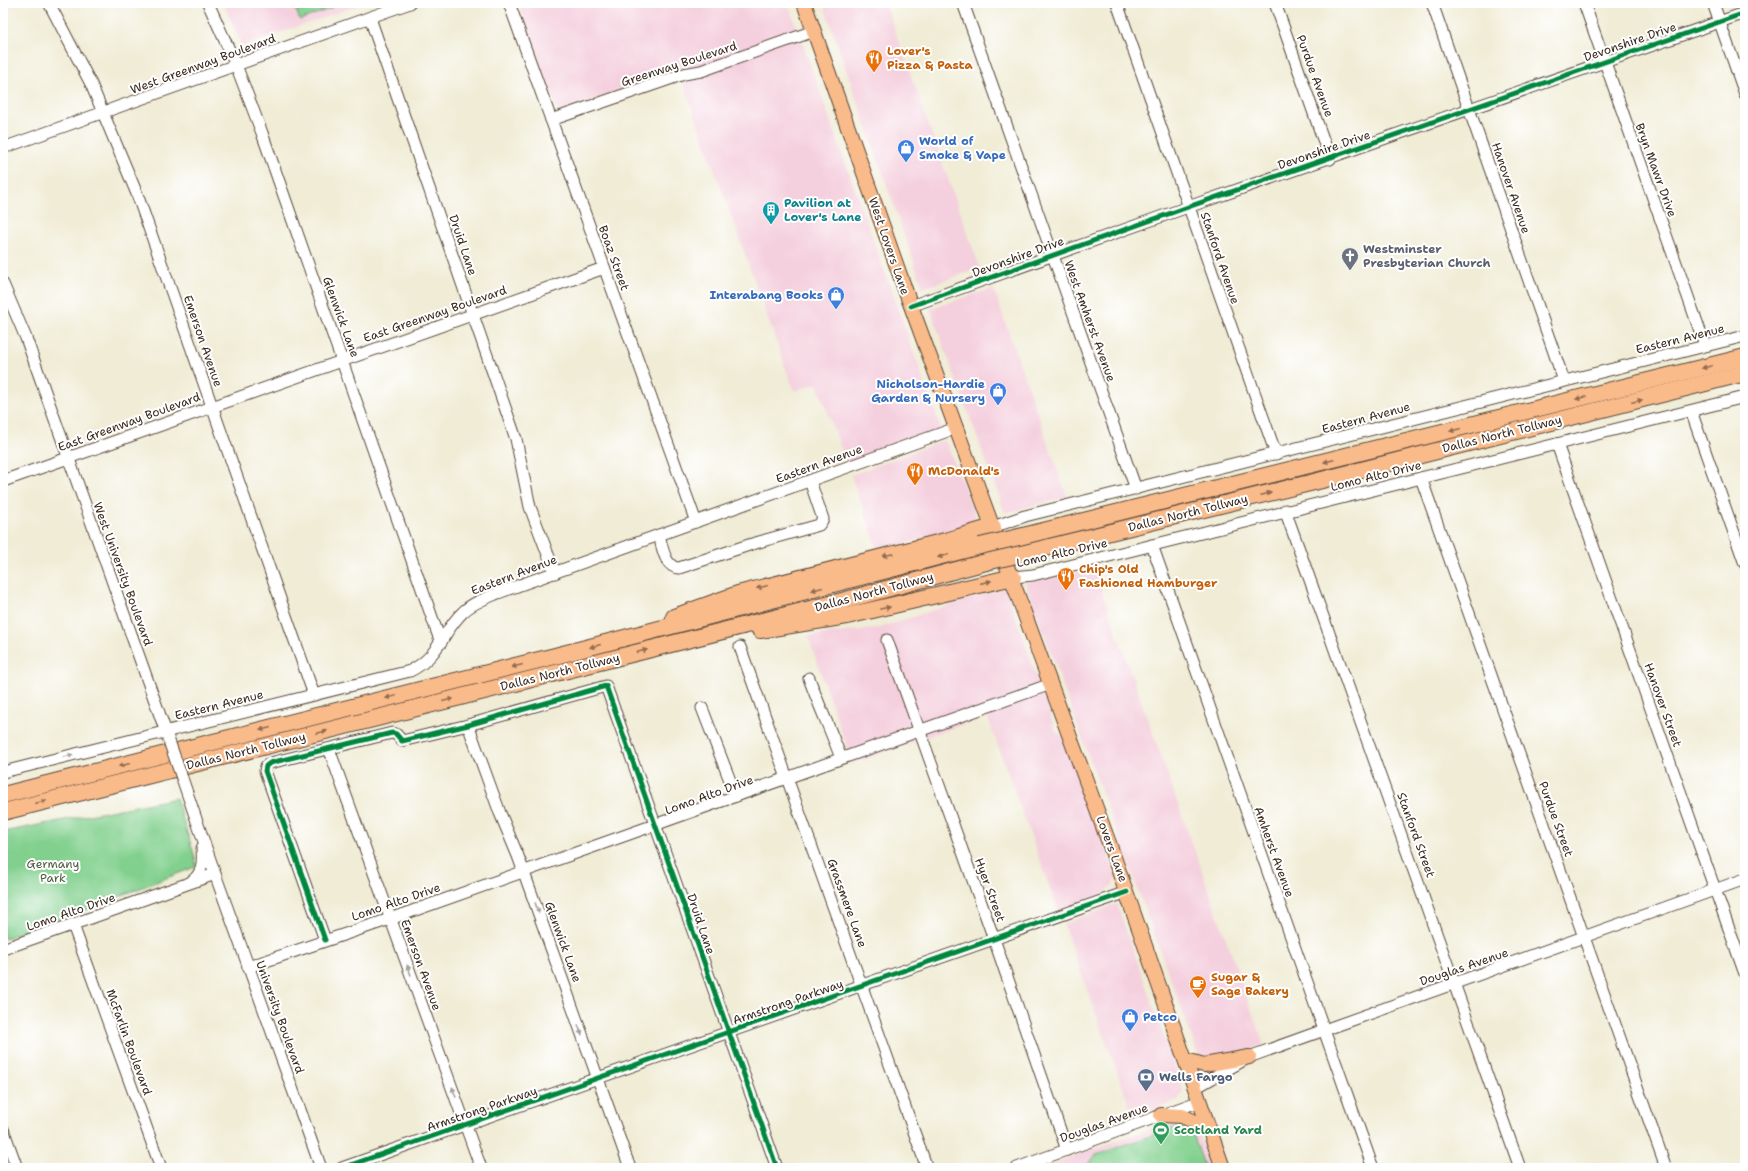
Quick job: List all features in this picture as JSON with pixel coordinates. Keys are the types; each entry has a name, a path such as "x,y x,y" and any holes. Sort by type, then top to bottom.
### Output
{"highway":[{"name":"Dallas North Tollway","path":"3,795 980,546 1745,357"},
{"name":"Dallas North Tollway","path":"3,812 1024,552 1318,481 1745,373"},
{"path":"646,632 682,613 738,594 949,540 993,527"},
{"path":"726,629 766,630 847,616 1012,577"}],"main road":[{"name":"West Lovers Lane","path":"804,3 911,306 1012,577"},
{"name":"Lovers Lane","path":"1012,577 1127,892 1223,1168"},
{"path":"1186,1060 1204,1065 1249,1057"},
{"path":"1162,1115 1182,1116 1209,1128"}],"street":[{"name":"Emerson Avenue","path":"49,3 104,113 137,194 314,695"},
{"name":"Glenwick Lane","path":"208,3 236,65 343,359 441,643"},
{"name":"West Greenway Boulevard","path":"3,148 410,3"},
{"name":"Boaz Street","path":"509,3 696,522"},
{"name":"West Amherst Avenue","path":"963,3 1136,489"},
{"name":"Stanford Avenue","path":"1117,3 1276,454"},
{"name":"Purdue Avenue","path":"1275,3 1330,158"},
{"name":"Hanover Avenue","path":"1432,3 1564,382"},
{"name":"Bryn Mawr Drive","path":"1584,3 1705,345"},
{"path":"1713,3 1745,94"},
{"name":"Devonshire Drive","path":"911,306 1188,207 1745,13"},
{"name":"Druid Lane","path":"370,18 516,439 530,507 555,573"},
{"name":"Greenway Boulevard","path":"550,120 684,74 708,69 814,31"},
{"name":"East Greenway Boulevard","path":"3,481 343,359 604,268"},
{"name":"West University Boulevard","path":"3,284 26,338 215,874"},
{"name":"Eastern Avenue","path":"993,527 1025,516 1745,336"},
{"name":"Lomo Alto Drive","path":"1012,577 1034,574 1285,510 1422,478 1745,397"},
{"path":"1691,411 1745,564"},
{"name":"Eastern Avenue","path":"3,772 167,736 314,695 410,671 422,666 430,658 459,616 467,608 498,593 956,428"},
{"name":"Hanover Street","path":"1557,444 1745,974"},
{"name":"Purdue Street","path":"1422,478 1666,1168"},
{"path":"659,535 668,561 672,566 679,568 752,544 819,525 823,519 810,481"},
{"name":"Stanford Street","path":"1285,510 1520,1168"},
{"name":"Amherst Avenue","path":"1152,545 1373,1168"},
{"name":"Hyer Street","path":"887,640 994,939 1067,1150"},
{"name":"Grassmere Lane","path":"740,647 863,986 927,1168"},
{"path":"809,678 841,758"},
{"name":"Lomo Alto Drive","path":"248,967 390,919 1051,684"},
{"name":"Druid Lane","path":"468,725 606,686 777,1168"},
{"path":"702,708 736,796"},
{"name":"Glenwick Lane","path":"468,725 500,814 524,871 630,1168"},
{"path":"325,940 265,771 266,766 270,763 392,733 396,734 402,740 468,725"},
{"name":"Emerson Avenue","path":"329,749 481,1168"},
{"path":"188,884 200,873 202,866 202,837"},
{"name":"Lomo Alto Drive","path":"3,949 215,874"},
{"name":"University Boulevard","path":"215,874 321,1168"},
{"name":"Douglas Avenue","path":"1017,1168 1162,1115 1197,1094 1249,1057 1745,879"},
{"name":"Armstrong Parkway","path":"342,1168 598,1080 1127,892"},
{"name":"McFarlin Boulevard","path":"73,925 161,1168"},
{"path":"3,1129 17,1168"}],"shaded area":[{"path":"223,3 365,3 242,46"},
{"path":"518,3 788,3 942,431 847,464 817,384 794,391 679,71 558,112"},
{"path":"823,3 885,3 980,268 923,288"},
{"path":"993,288 1067,497 1005,513 930,309"},
{"path":"945,440 976,517 975,523 972,526 878,550 851,475"},
{"path":"1094,569 1264,1045 1201,1062 1025,582"},
{"path":"1005,587 1056,732 1066,737 1117,879 1105,893 1058,910 987,716 852,763 808,636 879,628"},
{"path":"1117,904 1183,1091 1178,1100 1134,1118 1063,924"},
{"name":"Scotland Yard","path":"1177,1119 1199,1134 1211,1168 1040,1168"}],"green space":[{"path":"293,3 331,3 332,8 300,20"},
{"name":"Germany Park","path":"176,798 195,857 195,867 120,896 119,898 3,939 3,832"},
{"name":"Scotland Yard","path":"1181,1125 1193,1134 1205,1168 1085,1168 1096,1155"}],"cycle path":[{"path":"911,306 1188,207 1745,13"},
{"path":"325,940 265,771 266,766 270,763 392,733 396,734 402,741 468,725 606,686 777,1168"},
{"path":"342,1168 1127,892"}],"place":[{"name":"Lover's Pizza & Pasta","path":"874,73"},
{"name":"World of Smoke & Vape","path":"906,163"},
{"name":"Pavilion at Lover's Lane","path":"771,225"},
{"name":"Westminster Presbyterian Church","path":"1350,271"},
{"name":"Interabang Books","path":"836,310"},
{"name":"Nicholson-Hardie Garden & Nursery","path":"998,406"},
{"name":"McDonald's","path":"915,486"},
{"name":"Chip's Old Fashioned Hamburger","path":"1066,591"},
{"name":"Sugar & Sage Bakery","path":"1198,999"},
{"name":"Petco","path":"1130,1032"},
{"name":"Wells Fargo","path":"1146,1092"},
{"name":"Scotland Yard","path":"1161,1145"}]}
